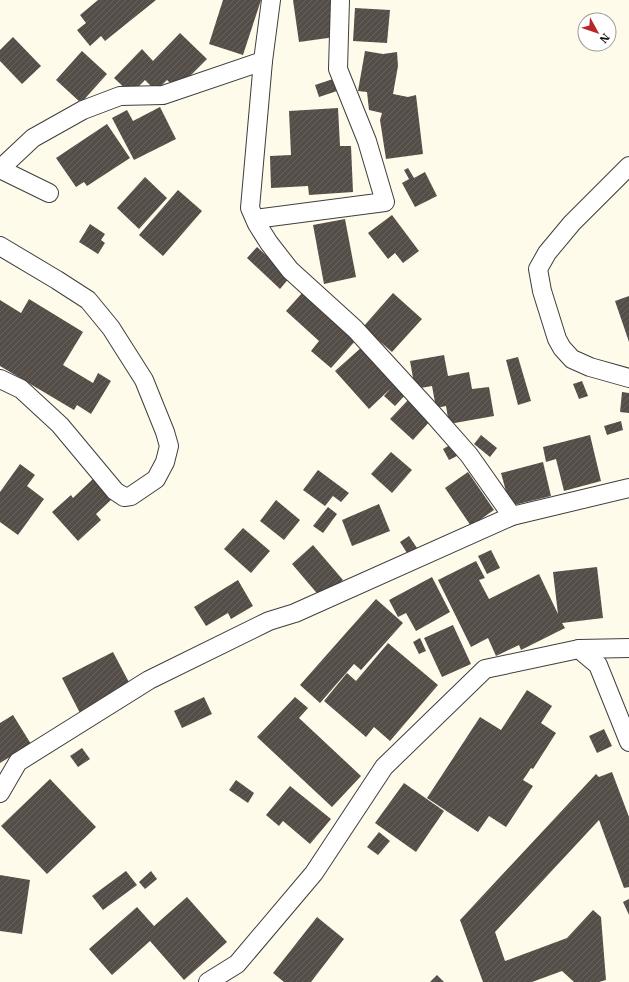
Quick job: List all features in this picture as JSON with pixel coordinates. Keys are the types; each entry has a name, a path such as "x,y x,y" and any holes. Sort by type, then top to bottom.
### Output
{"street":[{"path":"271,0 263,61 250,208 255,219 269,243 290,270 355,329 469,455 512,516"},
{"path":"255,219 385,202 367,141 338,69 340,0"},
{"path":"49,193 0,169 33,138 83,110 120,96 163,95 263,61"},
{"path":"629,166 572,223 547,253 538,269 542,291 557,339 562,348 572,358 590,367 629,378"},
{"path":"0,246 88,300 111,328 144,380 166,432 169,446 165,462 156,478 131,496 124,496 115,491 60,425 21,389 0,379"},
{"path":"0,793 18,762 149,680 269,620 295,613 512,516 629,488"},
{"path":"208,982 237,964 314,873 384,767 485,669 579,649 629,648"},
{"path":"579,649 598,665 629,742"}],"building":[{"path":"98,0 156,0 105,41 101,36 90,46 77,30 86,23 80,15"},
{"path":"223,0 261,0 243,55 209,44"},
{"path":"293,0 331,0 335,37 299,42"},
{"path":"355,8 390,10 387,43 353,41"},
{"path":"180,33 207,59 177,89 167,80 156,91 145,80 131,94 114,78 142,49 153,61"},
{"path":"13,37 41,66 22,84 0,61 0,50"},
{"path":"82,51 107,74 81,103 56,80"},
{"path":"365,51 383,54 397,52 398,66 393,94 408,97 416,95 423,154 386,159 380,120 382,113 369,110 367,92 358,91"},
{"path":"333,79 337,91 319,97 315,85"},
{"path":"160,107 176,139 134,160 112,118 127,110 133,121"},
{"path":"338,108 340,146 351,146 353,192 309,195 308,186 271,188 270,156 291,155 289,111"},
{"path":"107,124 130,158 87,186 84,182 76,187 56,158"},
{"path":"408,168 414,178 425,172 437,196 415,207 402,183 409,179 404,170"},
{"path":"145,177 167,198 139,229 117,208"},
{"path":"178,190 202,211 163,256 139,235"},
{"path":"392,215 419,251 403,263 395,253 388,259 368,233"},
{"path":"345,219 356,277 324,284 313,225"},
{"path":"90,224 105,234 101,240 105,243 98,254 79,242"},
{"path":"257,247 290,277 280,289 247,258"},
{"path":"303,292 357,339 331,368 311,351 319,341 286,311"},
{"path":"393,293 422,319 392,352 363,327"},
{"path":"629,296 629,342 615,301"},
{"path":"29,299 83,332 63,365 93,383 98,373 111,381 91,414 77,405 74,410 0,366 0,300 21,313"},
{"path":"363,346 407,393 395,406 384,396 390,389 369,409 335,371"},
{"path":"444,355 448,376 469,372 472,389 489,387 494,416 449,424 446,406 436,408 432,386 415,389 410,361"},
{"path":"518,357 531,401 518,405 506,360"},
{"path":"582,381 588,396 579,399 573,384"},
{"path":"622,392 629,393 629,413 620,412"},
{"path":"409,399 431,420 413,440 390,419"},
{"path":"621,421 623,430 607,435 604,426"},
{"path":"481,435 497,448 490,457 474,444"},
{"path":"590,435 601,481 564,491 556,459 546,462 543,447"},
{"path":"453,443 459,455 449,460 443,449"},
{"path":"391,452 412,470 392,493 371,474"},
{"path":"543,462 551,496 510,506 501,473"},
{"path":"20,464 35,475 27,486 44,499 18,535 0,522 0,492"},
{"path":"318,470 349,493 341,502 333,496 325,506 303,490"},
{"path":"468,472 494,510 471,526 445,488"},
{"path":"94,478 113,498 96,514 101,520 78,541 52,512 71,495 73,498"},
{"path":"276,500 300,520 284,540 260,521"},
{"path":"379,504 390,531 352,546 342,520"},
{"path":"328,507 337,514 323,533 313,526"},
{"path":"243,528 270,551 251,573 224,549"},
{"path":"409,536 417,548 407,553 400,542"},
{"path":"313,545 343,580 321,598 292,564"},
{"path":"491,550 500,568 487,574 478,556"},
{"path":"476,561 485,578 479,580 489,599 539,574 558,614 553,572 597,567 603,618 562,623 565,628 521,650 519,645 496,656 488,638 471,647 438,580"},
{"path":"432,577 450,612 416,631 406,613 398,617 389,600"},
{"path":"238,580 253,606 231,619 228,613 206,626 194,607"},
{"path":"376,599 403,623 361,670 354,664 320,703 300,685"},
{"path":"453,625 471,664 442,677 424,638"},
{"path":"420,638 426,651 419,654 413,642"},
{"path":"388,643 438,685 390,741 374,727 366,737 324,701 347,673 356,681"},
{"path":"113,652 132,688 81,715 62,678"},
{"path":"527,690 552,706 541,723 556,733 533,769 531,768 523,780 533,786 506,827 489,816 478,832 427,798 480,717 501,730"},
{"path":"204,697 212,714 182,728 174,711"},
{"path":"295,697 308,708 299,718 361,776 332,807 257,737"},
{"path":"13,715 31,744 0,763 0,723"},
{"path":"604,729 612,746 597,753 589,736"},
{"path":"82,748 90,759 78,767 70,756"},
{"path":"612,772 629,817 629,887 624,888 599,820 495,932 505,961 567,938 593,910 601,917 606,980 599,982 574,982 562,971 532,982 483,982 460,920 596,774 599,777"},
{"path":"50,779 96,827 47,874 1,826"},
{"path":"236,780 254,793 248,803 229,790"},
{"path":"404,783 444,811 416,852 375,823"},
{"path":"290,786 331,819 310,844 283,821 279,826 266,815"},
{"path":"379,832 390,841 378,855 367,847"},
{"path":"126,871 137,885 103,910 92,896"},
{"path":"151,871 157,879 145,889 139,882"},
{"path":"0,875 30,880 22,934 0,931"},
{"path":"187,897 227,942 184,980 150,941 112,975 89,949 137,907 154,926"},
{"path":"629,899 629,915 623,902"},
{"path":"317,917 344,939 311,982 284,982 273,973"},
{"path":"437,975 444,982 430,982"}]}
